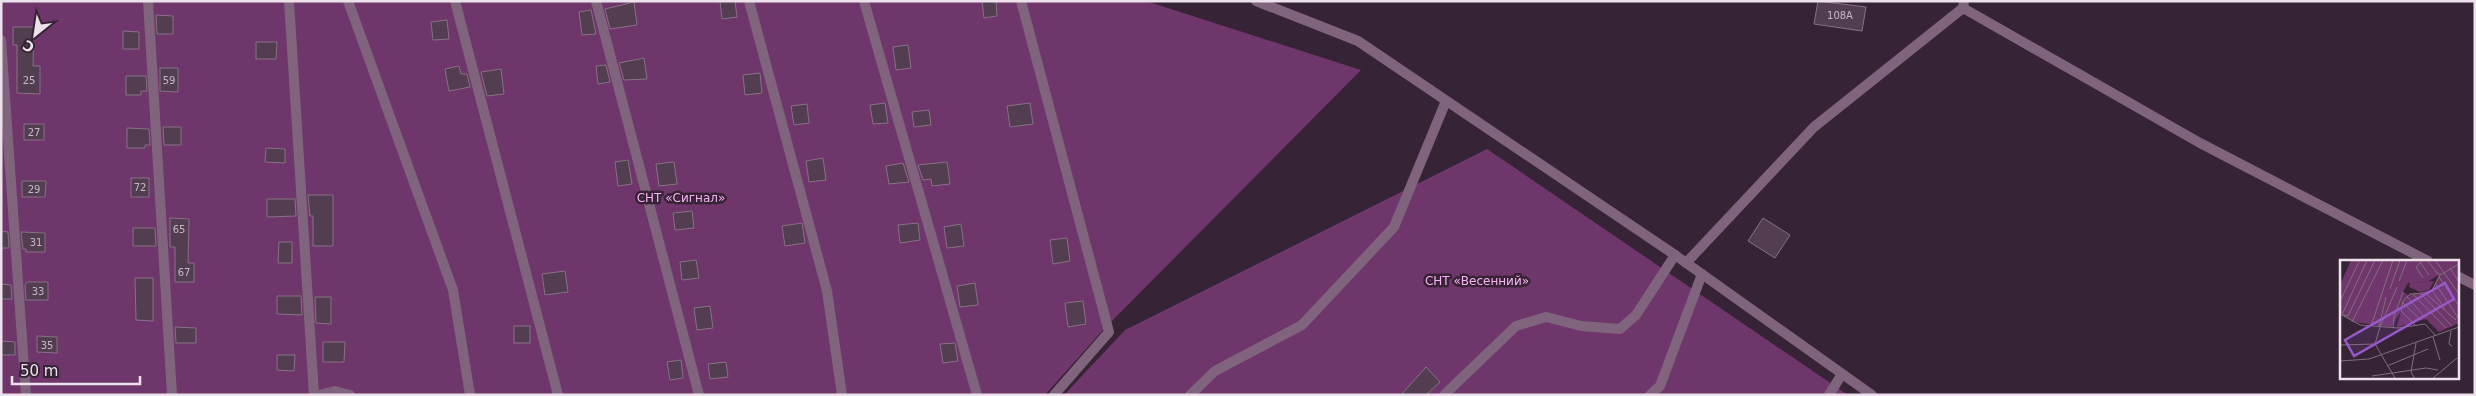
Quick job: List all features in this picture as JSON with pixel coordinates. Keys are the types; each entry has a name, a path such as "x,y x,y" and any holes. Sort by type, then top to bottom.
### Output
{"street":[{"path":"148,1 172,395"},
{"path":"288,1 314,395"},
{"path":"348,1 453,290 470,395"},
{"path":"455,1 558,395"},
{"path":"596,1 699,395"},
{"path":"749,1 827,292 842,395"},
{"path":"864,1 977,395"},
{"path":"1021,1 1108,332 1054,395"},
{"path":"1256,1 1358,42 1675,255 1872,395"},
{"path":"1686,263 1814,127 1963,4 2200,143 2426,260"},
{"path":"1,40 26,395"},
{"path":"1190,395 1215,371 1302,325 1394,227 1446,101"},
{"path":"1444,395 1516,326 1546,316 1580,326 1620,328 1636,315 1675,255"},
{"path":"1650,395 1660,386 1702,274"},
{"path":"2458,276 2475,285"},
{"path":"1829,395 1842,374"},
{"path":"319,395 336,391 350,395"}],"green space":[{"name":"СНТ «Сигнал»","path":"1,1 1146,1 1361,70 1103,330 1045,395 1,395"},
{"name":"СНТ «Весенний»","path":"1487,149 1848,395 1064,395 1125,330"}],"building":[{"path":"720,1 735,1 737,17 722,19"},
{"path":"982,1 996,1 997,16 984,18"},
{"path":"1818,1 1866,7 1862,31 1814,24"},
{"path":"634,2 637,25 610,29 605,9"},
{"path":"591,10 596,34 582,35 579,12"},
{"path":"156,15 173,16 173,34 157,34"},
{"path":"447,20 449,39 433,40 431,22"},
{"path":"13,27 34,27 33,66 40,66 40,94 17,93 17,45 13,45"},
{"path":"123,31 139,32 139,49 123,49"},
{"path":"256,42 277,42 276,59 256,59"},
{"path":"908,45 911,68 896,70 893,47"},
{"path":"644,58 647,79 624,80 619,63"},
{"path":"606,65 610,82 598,84 596,66"},
{"path":"459,66 461,74 467,74 470,87 449,91 445,69"},
{"path":"160,68 178,68 178,92 160,91"},
{"path":"501,69 504,94 487,96 481,72"},
{"path":"760,73 762,93 745,95 743,75"},
{"path":"126,76 146,76 147,91 141,91 141,95 126,95"},
{"path":"885,103 888,123 873,124 870,105"},
{"path":"1030,103 1033,124 1010,127 1007,106"},
{"path":"807,104 809,123 794,125 791,106"},
{"path":"929,110 931,125 914,127 912,112"},
{"path":"24,124 44,124 44,140 24,140"},
{"path":"163,127 181,127 181,145 164,145"},
{"path":"127,128 149,129 150,145 145,145 145,148 127,148"},
{"path":"266,148 285,149 285,163 265,162"},
{"path":"823,158 826,180 809,182 806,161"},
{"path":"628,160 632,184 618,186 615,162"},
{"path":"674,162 677,184 659,186 656,164"},
{"path":"947,162 950,184 932,186 931,179 923,180 918,165"},
{"path":"903,163 909,182 889,184 886,166"},
{"path":"131,178 149,178 149,197 131,197"},
{"path":"22,181 46,181 45,197 22,197"},
{"path":"308,195 333,195 333,246 313,246 313,216 310,216"},
{"path":"267,199 295,199 296,216 267,217"},
{"path":"692,211 694,228 675,230 673,213"},
{"path":"170,218 189,219 188,263 194,263 194,282 175,282 175,247 170,247"},
{"path":"1763,218 1790,235 1775,258 1748,241"},
{"path":"802,223 805,243 785,246 782,226"},
{"path":"918,223 920,240 900,243 898,225"},
{"path":"961,224 964,246 947,248 944,227"},
{"path":"133,228 155,228 156,246 133,246"},
{"path":"1,231 8,232 9,248 1,248"},
{"path":"21,232 45,233 45,252 26,252 26,249 23,249"},
{"path":"1067,238 1070,261 1053,264 1050,240"},
{"path":"279,242 292,242 292,263 278,263"},
{"path":"696,260 699,278 682,280 680,262"},
{"path":"565,271 568,292 545,295 542,274"},
{"path":"135,278 153,278 153,321 136,320"},
{"path":"27,282 48,282 48,300 26,300 25,285"},
{"path":"975,283 978,305 960,307 957,286"},
{"path":"1,284 11,285 12,299 1,299"},
{"path":"277,296 301,296 302,315 277,314"},
{"path":"315,297 331,297 331,324 316,323"},
{"path":"1083,301 1086,324 1068,327 1065,303"},
{"path":"710,306 713,328 697,330 694,308"},
{"path":"514,326 530,326 530,343 514,343"},
{"path":"175,327 196,328 196,343 176,343"},
{"path":"37,336 57,337 57,353 37,352"},
{"path":"1,341 15,342 15,355 1,355"},
{"path":"323,342 345,342 344,362 323,362"},
{"path":"955,343 958,361 943,363 940,344"},
{"path":"277,355 295,355 294,371 277,370"},
{"path":"681,360 683,378 670,380 667,362"},
{"path":"726,362 728,377 710,379 708,364"},
{"path":"1426,367 1440,382 1426,395 1401,395"}]}
